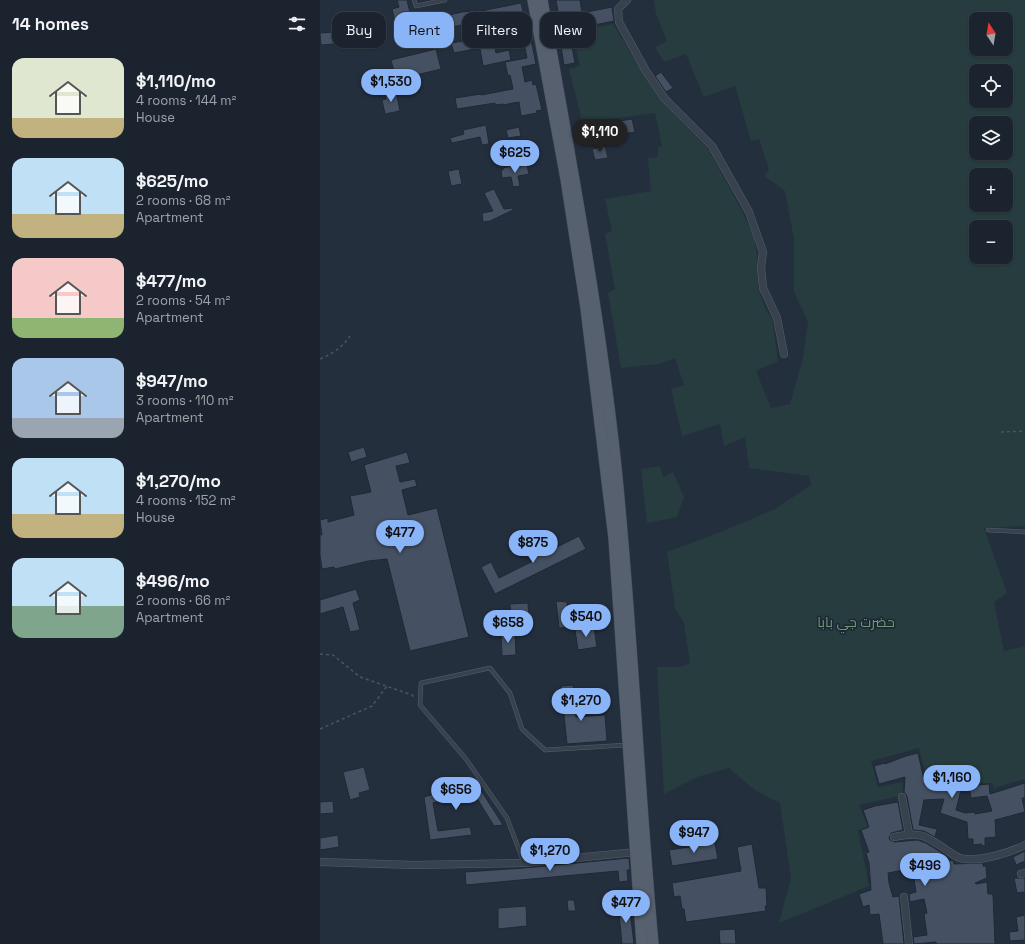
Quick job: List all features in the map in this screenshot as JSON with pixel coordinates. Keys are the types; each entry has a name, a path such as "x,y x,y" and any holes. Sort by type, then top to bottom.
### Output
{"main road":[{"path":"533,0 566,179 609,454"},
{"path":"542,0 596,312 609,454 632,653 636,852 653,944"},
{"path":"633,744 643,887 642,944"}],"street":[{"path":"627,0 618,9 619,22 646,71 665,99 712,146 749,212 763,252 761,267 763,288 777,318 784,354"},
{"path":"902,797 909,834"},
{"path":"894,837 909,834 926,836 951,853 964,859 989,858 1015,850 1025,845"},
{"path":"320,862 414,865 524,862 636,852"},
{"path":"904,897 909,944"}],"lane":[{"path":"414,0 416,6 445,0"},
{"path":"988,530 1025,532"},
{"path":"524,862 507,818 466,759 420,705 421,683 490,668 510,693 522,729 545,750 633,744"}],"path":[{"path":"320,359 334,353 343,346 350,336"},
{"path":"1000,432 1025,431"},
{"path":"320,654 332,655 360,677 412,695 420,705"},
{"path":"320,729 372,706 387,686"}],"green space":[{"name":"حضرت جي بابا","path":"654,0 1025,0 1025,526 984,528 1007,593 994,602 1004,651 1025,646 1025,779 994,788 992,783 928,783 919,748 871,761 878,787 902,782 904,795 859,805 868,827 858,830 869,886 779,923 791,878 780,803 756,791 729,768 697,777 664,794 657,667 681,667 690,663 684,623 675,608 667,552 723,531 775,509 811,485 809,476 749,468 745,437 724,446 720,424 682,436 671,389 684,385 675,358 659,364 621,368 608,293 615,289 605,234 612,231 605,199 651,191 648,158 658,157 658,147 662,146 655,113 605,120 605,131 586,137 569,69 580,66 576,48 596,48 596,27 613,24 663,103 709,150 743,213 754,238 757,254 758,288 766,310 772,318 778,361 756,371 771,408 790,404 803,358 808,322 794,292 794,239 785,191 764,176 769,169 759,139 751,141 735,86 704,97 686,54 664,62 655,47 667,41 656,14"},
{"path":"660,466 663,477 673,472 684,497 677,517 647,523 641,469"}],"building":[{"path":"397,0 407,0 410,12 394,12 394,18 392,9 399,7"},
{"path":"556,0 580,0 582,12 558,12"},
{"path":"521,3 523,12 462,12"},
{"path":"612,7 614,21 596,25 596,12 587,12"},
{"path":"462,12 462,25 454,27 454,14"},
{"path":"332,32 332,44 321,45 320,33"},
{"path":"462,41 462,48 480,48 454,53 452,48 454,48 454,43"},
{"path":"532,44 536,64 522,67 525,82 532,80 533,85 536,84 542,110 536,111 537,113 521,116 519,102 503,105 495,105 495,103 457,109 455,98 513,89 505,62 527,58 525,48 532,48"},
{"path":"480,48 495,48 496,53 509,50 511,60 483,66"},
{"path":"561,48 572,48 575,63 564,65"},
{"path":"436,49 441,69 396,80 391,60"},
{"path":"661,72 673,88 666,92 655,76"},
{"path":"396,91 400,111 385,114 382,100 386,99 385,93"},
{"path":"632,119 635,132 610,136 608,123"},
{"path":"486,125 489,144 482,145 480,137 452,143 450,138 464,134 463,130"},
{"path":"519,127 521,136 508,138 506,130"},
{"path":"533,145 535,152 528,154 526,146"},
{"path":"605,146 608,158 595,160 592,149"},
{"path":"527,165 529,174 518,176 520,186 513,187 511,177 502,178 501,170 503,170 503,168"},
{"path":"459,169 462,184 451,186 448,171"},
{"path":"494,189 504,209 513,208 513,210 490,221 483,222 482,213 493,211 484,193"},
{"path":"364,447 367,457 351,462 348,452"},
{"path":"407,452 410,463 396,466 400,482 415,479 417,486 402,490 408,515 437,508 469,637 410,651 387,559 368,561 335,569 334,567 322,569 320,555 320,535 322,535 320,520 328,518 328,522 354,515 350,496 371,492 364,465"},
{"path":"579,536 586,549 495,594 481,567 491,562 499,578 535,560 527,546 535,542 541,555"},
{"path":"356,589 360,600 353,603 360,630 350,632 343,607 320,614 320,600"},
{"path":"556,601 567,602 569,627 559,628"},
{"path":"528,603 530,630 512,632 510,604"},
{"path":"594,627 597,647 578,650 575,630"},
{"path":"515,632 516,655 502,656 501,633"},
{"path":"573,685 576,717 605,715 607,741 567,744 561,686"},
{"path":"918,753 925,784 939,784 939,788 954,788 962,786 956,810 965,813 975,812 975,814 992,811 987,796 971,798 969,786 989,784 990,794 1025,783 1025,798 1022,798 1025,812 995,820 996,837 985,838 985,847 981,844 973,845 973,839 968,839 967,822 940,813 944,799 924,800 919,825 937,829 935,837 924,831 913,830 907,796 904,792 905,777 879,784 874,766"},
{"path":"364,767 370,790 359,793 360,797 350,800 343,772"},
{"path":"475,781 503,825 494,826 475,795 471,796 468,792 433,803 438,831 470,827 472,835 430,840 424,797"},
{"path":"333,801 334,813 320,814 320,802"},
{"path":"898,802 903,830 891,833 889,838 890,840 895,842 917,840 926,843 942,853 938,863 953,860 954,864 983,863 983,866 986,866 987,878 975,883 987,882 988,894 993,894 995,944 936,944 936,942 914,944 913,937 927,935 924,914 927,913 924,899 910,902 909,894 916,892 913,872 905,874 904,870 888,873 893,897 899,896 904,944 883,944 879,914 870,915 869,905 863,907 859,894 871,890 869,863 866,853 869,852 861,830 869,827 863,810 875,806"},
{"path":"338,835 339,847 320,850 320,838"},
{"path":"715,843 718,859 672,866 669,850"},
{"path":"752,844 759,888 766,888 766,911 686,922 680,896 674,897 672,883 741,871 737,847"},
{"path":"1025,851 1025,861 1016,865 1013,857"},
{"path":"629,858 630,870 627,870 628,881 619,882 618,871 466,885 465,872"},
{"path":"1014,878 1025,878 1025,892 1017,893"},
{"path":"567,900 574,900 576,911 568,911"},
{"path":"629,902 634,944 622,944 618,903"},
{"path":"526,906 527,926 498,929 498,908"},
{"path":"1025,915 1025,940 1010,941 1009,932 1018,931 1016,917"},
{"path":"735,929 736,944 720,944 719,930"}]}
